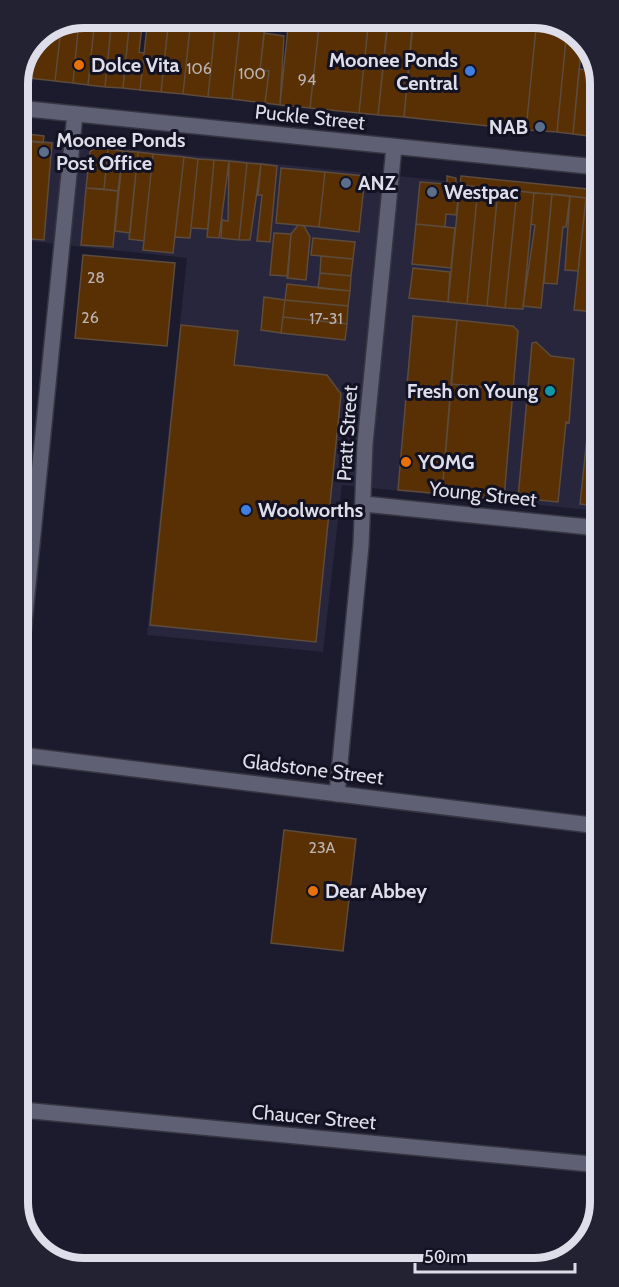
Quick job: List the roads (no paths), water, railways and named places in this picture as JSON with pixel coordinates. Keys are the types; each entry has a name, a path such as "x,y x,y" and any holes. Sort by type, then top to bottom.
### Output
{"street":[{"name":"Puckle Street","path":"29,109 591,166"},
{"path":"29,578 75,114"},
{"name":"Pratt Street","path":"337,794 364,504 365,444 394,147"},
{"name":"Young Street","path":"364,504 591,527"},
{"name":"Gladstone Street","path":"28,756 591,825"},
{"name":"Chaucer Street","path":"28,1111 591,1164"}],"place":[{"name":"Dolce Vita","path":"79,65"},
{"name":"Moonee Ponds Central","path":"470,71"},
{"name":"NAB","path":"540,127"},
{"name":"Moonee Ponds Post Office","path":"44,152"},
{"name":"ANZ","path":"346,183"},
{"name":"Westpac","path":"432,192"},
{"name":"Fresh on Young","path":"550,391"},
{"name":"YOMG","path":"406,462"},
{"name":"Woolworths","path":"246,510"},
{"name":"Dear Abbey","path":"313,891"}]}
